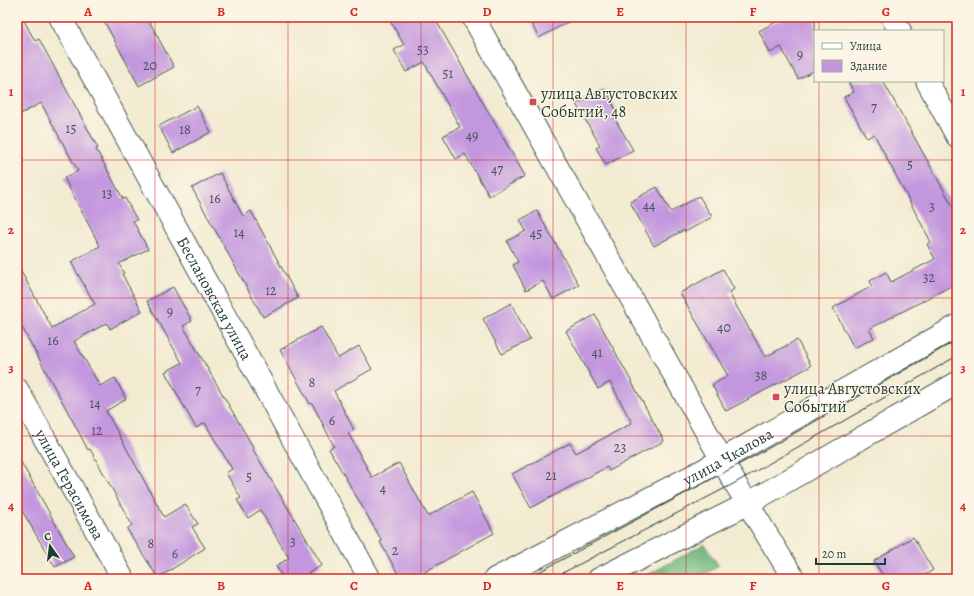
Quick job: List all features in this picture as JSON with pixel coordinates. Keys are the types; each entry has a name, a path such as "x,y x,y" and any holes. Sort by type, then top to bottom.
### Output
{"street":[{"name":"Беслановская улица","path":"60,17 370,579"},
{"path":"473,17 747,504 794,579"},
{"path":"892,17 899,30"},
{"path":"928,82 957,136"},
{"name":"улица Чкалова","path":"495,579 722,460 957,326"},
{"path":"599,579 747,504 957,383"},
{"name":"улица Герасимова","path":"17,389 123,579"}],"green space":[{"path":"704,544 719,566 696,579 640,579"}],"building":[{"path":"17,17 22,17 35,41 39,39 98,148 96,149 123,199 125,198 137,220 133,221 148,249 119,264 124,273 122,274 142,311 110,329 107,323 74,341 100,386 115,378 126,399 106,411 164,517 185,504 198,524 192,527 205,548 158,578 127,529 132,525 90,449 88,450 17,318 17,264 52,328 95,304 71,262 100,246 64,178 78,171 41,103 17,116"},
{"path":"102,17 147,17 174,67 139,86"},
{"path":"388,17 434,17 525,176 489,196 465,154 456,159 443,136 460,127 424,62 406,72 394,50 404,45"},
{"path":"528,17 577,17 539,38"},
{"path":"785,17 815,17 814,71 798,79 781,47 770,53 759,31"},
{"path":"849,82 884,82 957,214 957,283 869,329 874,338 854,348 833,308 872,286 870,281 886,272 891,282 935,259 927,244 931,242 874,134 867,138 844,97 854,92"},
{"path":"604,89 617,111 612,114 633,150 606,165 596,148 600,145 576,104"},
{"path":"197,106 211,132 173,153 159,126"},
{"path":"220,173 243,216 251,211 298,298 263,317 192,188"},
{"path":"657,187 671,212 699,196 712,217 685,232 684,230 654,246 630,202"},
{"path":"537,211 579,285 553,299 543,281 526,290 513,265 518,262 507,241 526,231 520,220"},
{"path":"723,269 734,289 729,293 765,357 797,340 811,366 726,411 712,385 728,376 680,293"},
{"path":"173,287 192,321 183,326 253,447 252,448 322,565 299,579 283,579 276,566 289,558 260,510 248,518 237,500 241,498 226,473 232,469 205,423 196,428 165,372 182,363 147,301"},
{"path":"511,303 530,340 502,354 483,319"},
{"path":"595,315 664,441 609,471 607,467 531,508 512,474 570,443 576,453 632,423 610,382 598,389 566,331"},
{"path":"321,327 338,358 359,346 372,369 334,391 354,430 348,433 372,477 399,463 428,516 472,492 494,533 412,579 401,579 380,542 382,541 329,449 334,446 312,403 310,404 280,350"},
{"path":"17,455 74,557 55,567 17,502"},
{"path":"913,537 933,570 918,579 885,579 874,561"}],"tram line":[{"path":"526,579 760,453 957,340"},
{"path":"551,579 735,483 957,356"}],"place":[{"name":"улица Августовских Событий, 48","path":"533,102"},
{"name":"улица Августовских Событий","path":"776,397"}]}
